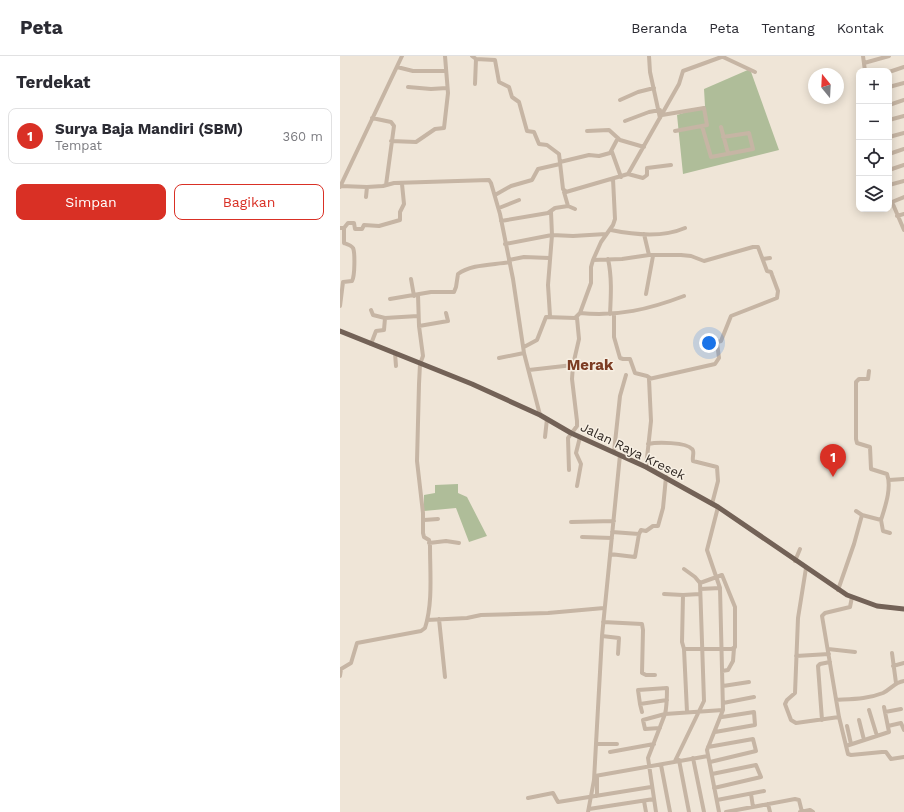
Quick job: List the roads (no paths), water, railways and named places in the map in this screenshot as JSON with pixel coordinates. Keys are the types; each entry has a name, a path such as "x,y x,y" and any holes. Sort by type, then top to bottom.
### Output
{"main road":[{"name":"Jalan Raya Kresek","path":"340,331 472,384 540,415 571,434 646,467 718,507 838,590 877,606 904,609"}],"street":[{"path":"402,56 340,186 367,187 394,183 402,184 489,180 499,208 524,353 540,415"},
{"path":"391,141 414,142 435,129 444,128 447,88 445,56"},
{"path":"472,56 476,60 495,60 499,82 509,87 512,96 519,102 527,131 534,132 539,144 548,145 558,152 564,192 568,206"},
{"path":"649,56 654,88 661,117"},
{"path":"564,192 628,174 679,84 683,71 723,56 755,72"},
{"path":"863,56 865,68"},
{"path":"864,64 889,56"},
{"path":"475,84 476,60"},
{"path":"397,67 413,70 446,71"},
{"path":"892,71 904,67"},
{"path":"892,87 904,83"},
{"path":"408,87 420,89 447,88"},
{"path":"620,100 638,92 654,88"},
{"path":"892,104 904,100"},
{"path":"661,117 704,108 707,125 675,132"},
{"path":"625,121 649,112 660,110"},
{"path":"892,119 904,116"},
{"path":"372,118 393,123 394,126 386,185"},
{"path":"702,126 711,157 753,149 749,133 723,137"},
{"path":"721,127 728,154"},
{"path":"587,131 609,130 628,144 644,147"},
{"path":"892,136 904,132"},
{"path":"618,138 612,152 621,177"},
{"path":"892,153 904,149"},
{"path":"495,195 511,186 532,180 538,169 589,155 599,156 612,152"},
{"path":"628,174 643,178 647,175 647,168 671,165"},
{"path":"892,169 904,165"},
{"path":"569,470 568,438 577,426 572,379 573,365 579,339 577,318 592,283 591,267 593,260 606,234 611,230 615,219 613,179"},
{"path":"892,184 904,182"},
{"path":"340,306 343,282 352,281 354,276 353,249 344,242 342,228 348,223 354,223 354,229 362,229 364,225 379,226 400,220 400,212 404,204 402,184"},
{"path":"366,197 367,187"},
{"path":"904,198 892,202 904,230"},
{"path":"499,208 519,200"},
{"path":"501,221 526,218 550,212 555,208 568,206 575,209"},
{"path":"550,212 552,235 548,285 550,316"},
{"path":"897,216 904,214"},
{"path":"611,230 644,234 670,233 685,228"},
{"path":"505,244 552,235 573,236 596,233 606,234"},
{"path":"644,234 651,255 646,294"},
{"path":"593,260 651,255 691,256 704,261 755,247 759,249 767,271 771,272 778,291 777,298 731,316 722,340 717,343 707,345"},
{"path":"390,299 440,291 454,292 458,274 461,271 476,267 524,257 549,258"},
{"path":"763,259 770,258"},
{"path":"608,259 612,278 610,285 614,337 620,358 630,359 635,373 650,378 685,372 715,364 719,358 717,343"},
{"path":"340,676 341,669 351,663 357,644 426,628 430,590 429,543 423,534 424,520 417,461 420,364 423,356 423,347 416,295 411,279"},
{"path":"580,313 612,314 640,311 684,296"},
{"path":"371,310 373,315 385,318 418,316"},
{"path":"419,326 448,321 446,313"},
{"path":"524,347 537,340 544,321 550,316 577,318"},
{"path":"371,344 376,331 384,330 385,318"},
{"path":"395,353 396,366"},
{"path":"500,358 524,353"},
{"path":"529,370 573,365"},
{"path":"869,371 868,379 859,379 856,382 856,439 857,443 870,447 871,469 886,473 889,480 881,520 883,531 890,533"},
{"path":"614,452 620,396 626,375"},
{"path":"646,467 651,421 648,382 650,378"},
{"path":"545,437 547,419"},
{"path":"577,486 581,464 576,453 580,437"},
{"path":"648,444 666,442 690,447 693,451 693,461 717,467 718,481 712,504"},
{"path":"597,796 596,744 602,636 620,455"},
{"path":"610,554 635,557 641,530 646,531 651,526 658,526 663,508 666,477"},
{"path":"889,480 904,479"},
{"path":"718,507 707,550 720,588 723,710 722,717 708,747 708,756 719,812"},
{"path":"856,511 862,515 881,520"},
{"path":"838,590 854,544 862,515"},
{"path":"424,520 438,519"},
{"path":"571,522 614,521"},
{"path":"612,532 639,534"},
{"path":"582,537 612,538"},
{"path":"429,543 459,543"},
{"path":"795,561 800,549"},
{"path":"806,568 798,618 795,693 785,702 792,722 796,723 839,717"},
{"path":"684,569 695,577 700,583 705,711"},
{"path":"700,583 722,575 735,607 733,661 730,668 722,671"},
{"path":"664,594 683,595 720,588"},
{"path":"683,595 682,642 684,649 687,712"},
{"path":"852,597 850,607 823,614 836,700 846,746 850,755 886,752 891,759 904,757"},
{"path":"427,620 467,618 481,615 548,613 604,608"},
{"path":"439,620 445,677"},
{"path":"603,622 642,624 642,673 646,675 655,675"},
{"path":"602,636 619,638 618,654"},
{"path":"684,649 734,648"},
{"path":"828,649 856,652"},
{"path":"892,653 896,683"},
{"path":"796,656 829,654"},
{"path":"822,720 818,666 820,664 830,662"},
{"path":"894,666 904,663"},
{"path":"836,700 859,699 881,693 891,689 896,683 904,681"},
{"path":"723,686 749,682"},
{"path":"642,712 638,690 666,687 667,700 665,714 648,758"},
{"path":"723,703 754,697"},
{"path":"640,704 667,700"},
{"path":"689,812 677,760 704,701"},
{"path":"846,746 888,732 884,709 901,709"},
{"path":"660,728 645,729 643,720 665,714 723,710"},
{"path":"869,710 877,736"},
{"path":"715,732 755,725 756,723 754,712 722,717"},
{"path":"859,720 864,740"},
{"path":"888,726 902,723 904,730"},
{"path":"847,726 851,744"},
{"path":"708,747 753,739 756,751 710,762"},
{"path":"596,744 617,744"},
{"path":"610,752 654,744"},
{"path":"646,746 656,812"},
{"path":"596,776 661,765 677,760 708,756"},
{"path":"694,758 704,812"},
{"path":"661,765 670,812"},
{"path":"712,774 756,765 761,777 714,788"},
{"path":"596,776 590,796 589,811 654,799"},
{"path":"528,798 551,793 554,794 558,802 651,787"},
{"path":"717,800 764,791"},
{"path":"751,794 754,807"},
{"path":"726,812 798,799 800,812 810,810 813,812"},
{"path":"644,800 646,812"},
{"path":"768,804 770,812"}],"place":[{"name":"Surya Baja Mandiri (SBM)","path":"833,477"}],"district":[{"name":"Merak","path":"590,365"}]}
